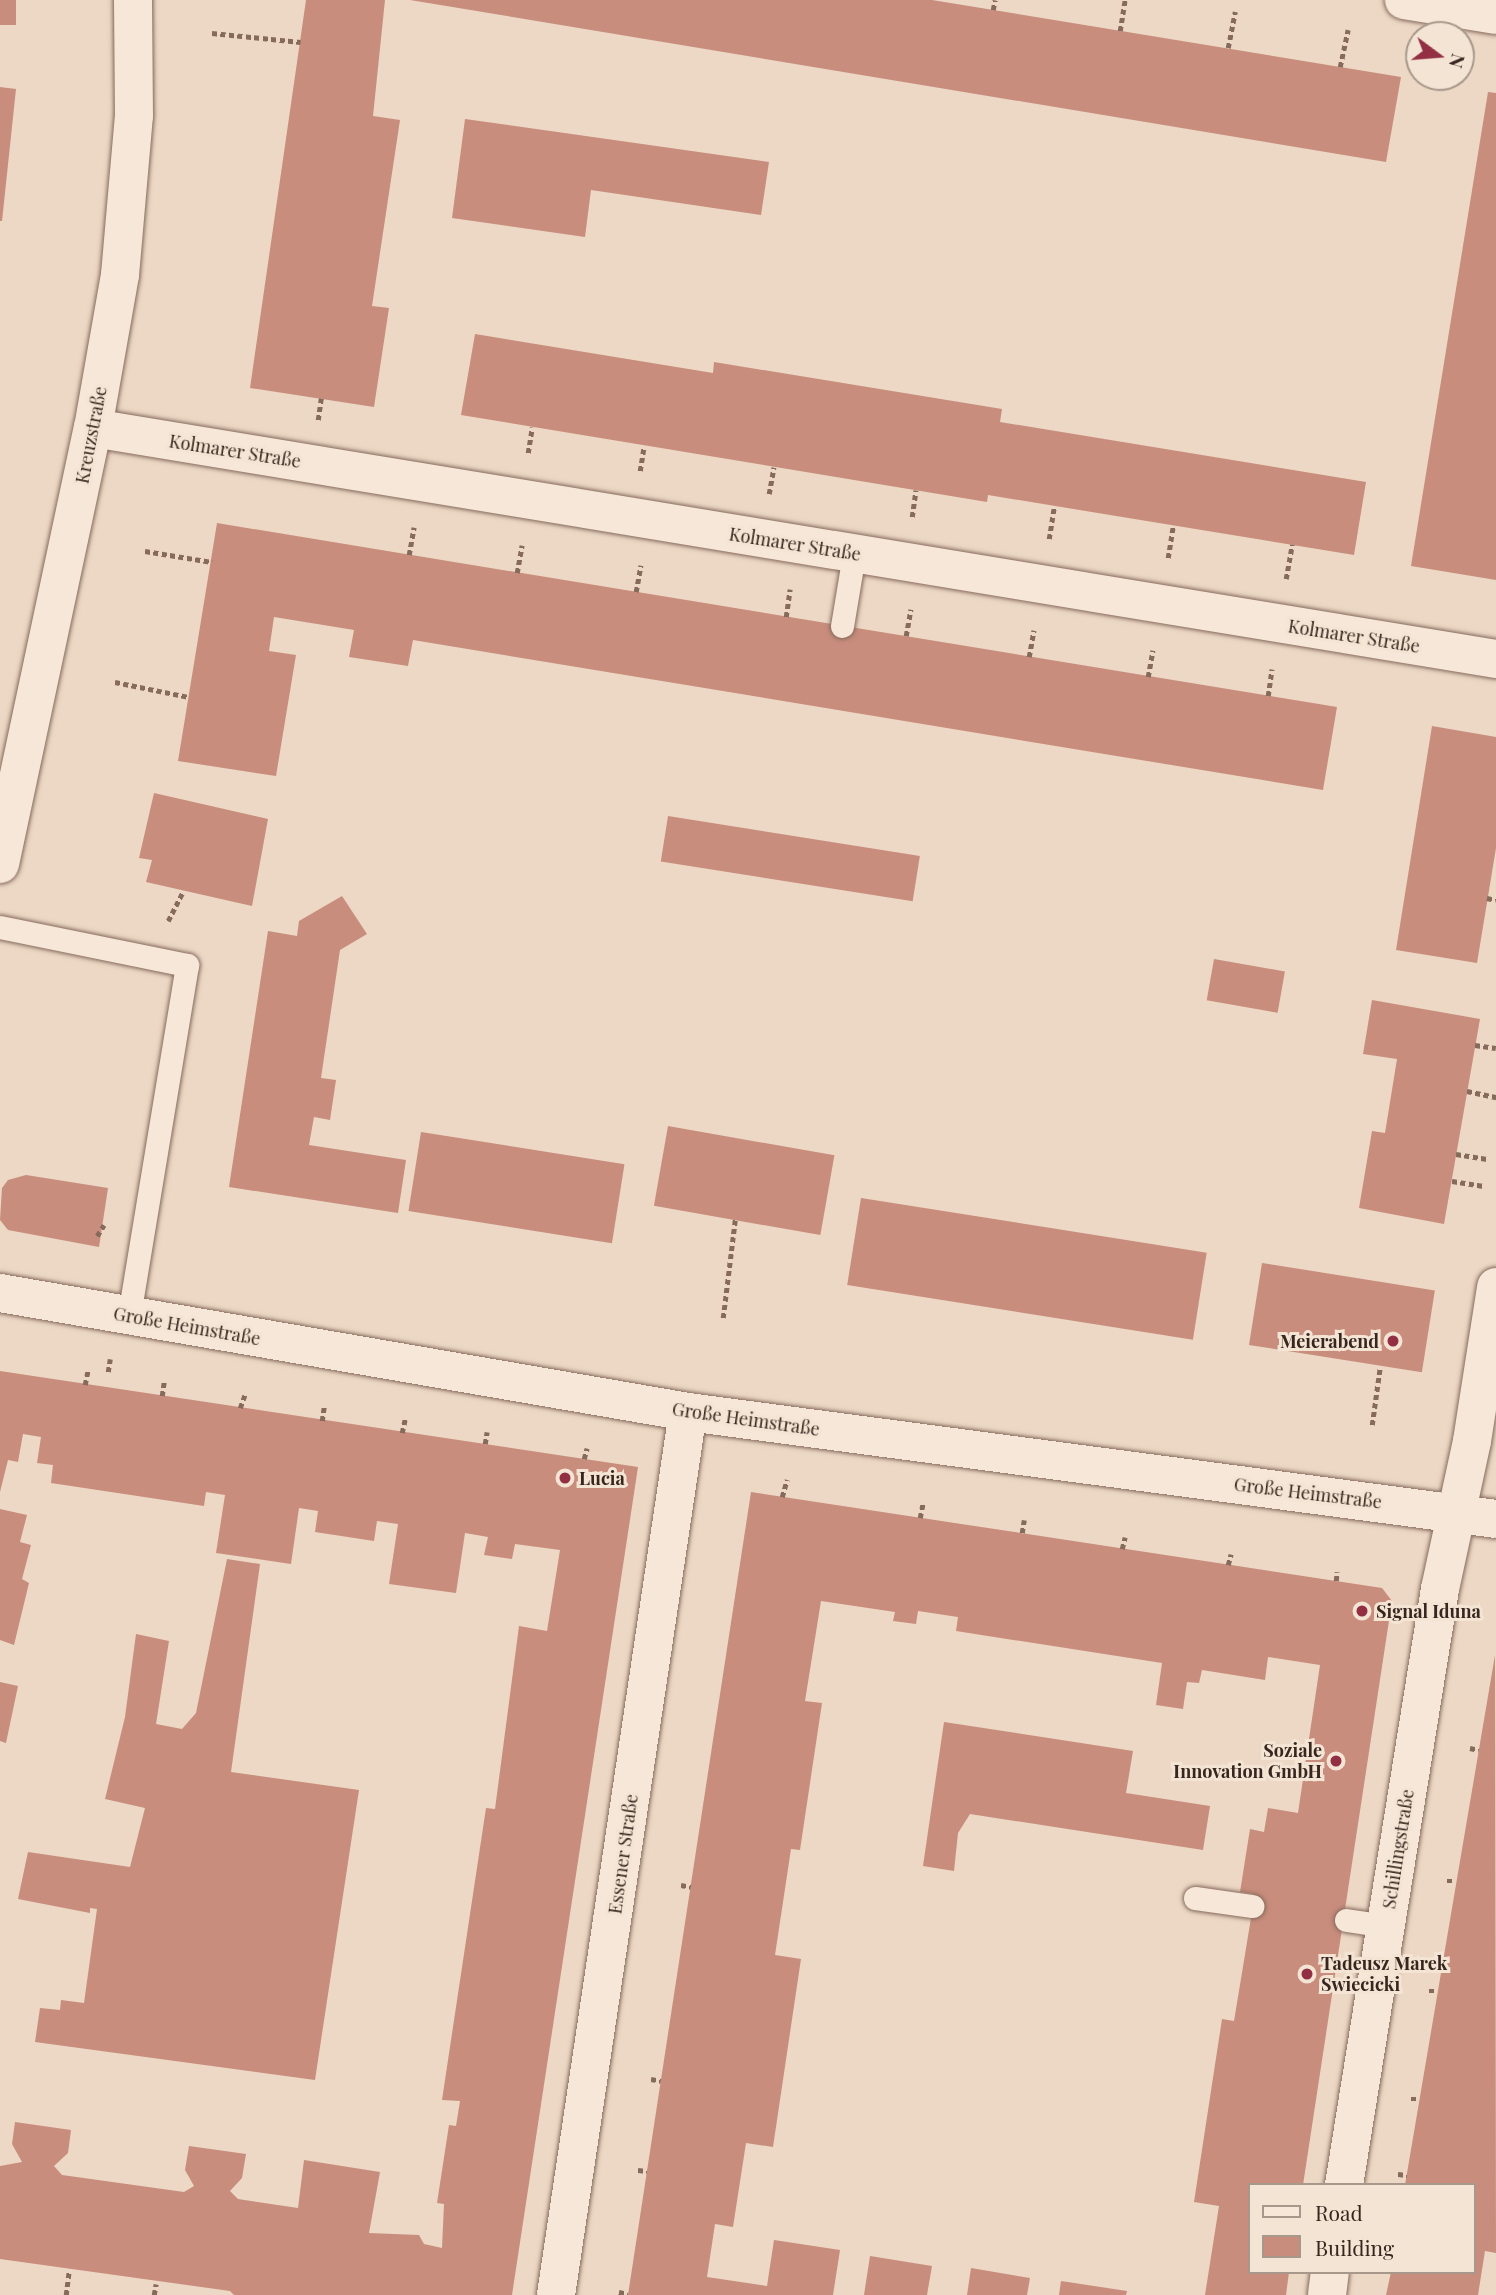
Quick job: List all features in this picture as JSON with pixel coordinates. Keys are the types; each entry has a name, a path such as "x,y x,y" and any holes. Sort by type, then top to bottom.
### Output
{"street":[{"name":"Kreuzstraße","path":"0,864 93,428 121,275 134,116 133,0"},
{"path":"1404,0 1496,15"},
{"name":"Kolmarer Straße","path":"93,428 1496,659"},
{"name":"Schillingstraße","path":"1344,2183 1454,1513 1472,1441 1496,1287"},
{"name":"Große Heimstraße","path":"0,1293 688,1412 1496,1519"},
{"name":"Essener Straße","path":"556,2295 688,1412"},
{"path":"1327,2295 1330,2274"}],"lane":[{"path":"842,626 855,554"},
{"path":"0,927 187,965 129,1316"},
{"path":"1195,1898 1252,1906"},
{"path":"1346,1920 1386,1926"}],"path":[{"path":"993,10 995,0"},
{"path":"1120,31 1125,0"},
{"path":"1228,48 1236,12"},
{"path":"1340,67 1348,30"},
{"path":"212,33 302,42"},
{"path":"527,460 532,427"},
{"path":"639,478 644,446"},
{"path":"768,499 774,467"},
{"path":"911,521 916,490"},
{"path":"1046,554 1054,506"},
{"path":"409,555 415,523"},
{"path":"1166,572 1173,525"},
{"path":"517,573 522,541"},
{"path":"1284,590 1292,545"},
{"path":"145,551 212,562"},
{"path":"636,592 642,561"},
{"path":"786,617 791,585"},
{"path":"906,636 912,605"},
{"path":"1029,657 1034,625"},
{"path":"1148,677 1153,645"},
{"path":"1268,696 1273,664"},
{"path":"115,682 189,697"},
{"path":"1487,898 1496,900"},
{"path":"1475,1045 1496,1048"},
{"path":"1467,1091 1496,1097"},
{"path":"1456,1154 1489,1160"},
{"path":"1452,1181 1483,1186"},
{"path":"723,1318 735,1220"},
{"path":"1372,1425 1380,1367"},
{"path":"85,1385 88,1369"},
{"path":"162,1396 164,1381"},
{"path":"240,1408 244,1394"},
{"path":"322,1421 324,1406"},
{"path":"402,1433 405,1419"},
{"path":"485,1444 488,1432"},
{"path":"584,1459 586,1448"},
{"path":"782,1497 787,1480"},
{"path":"920,1518 923,1503"},
{"path":"1022,1533 1024,1520"},
{"path":"1122,1549 1125,1537"},
{"path":"1228,1565 1231,1554"},
{"path":"1336,1581 1337,1572"},
{"path":"1470,1748 1479,1750"},
{"path":"1447,1881 1456,1881"},
{"path":"681,1885 691,1887"},
{"path":"1429,1990 1438,1991"},
{"path":"651,2079 661,2081"},
{"path":"1411,2099 1419,2099"},
{"path":"638,2170 647,2171"},
{"path":"1398,2174 1407,2175"},
{"path":"66,2295 69,2272"},
{"path":"154,2295 156,2284"},
{"path":"619,2292 628,2294"}],"building":[{"path":"0,0 16,0 16,25 0,25"},
{"path":"306,0 385,0 373,116 400,120 372,306 389,308 374,407 250,388"},
{"path":"410,0 932,0 1401,77 1386,162"},
{"path":"0,87 16,89 2,221 0,221"},
{"path":"1488,92 1496,93 1496,580 1411,566"},
{"path":"465,119 769,162 761,215 591,190 585,237 452,218"},
{"path":"475,334 713,373 714,362 1002,409 1000,422 1366,482 1354,555 988,495 987,502 461,415"},
{"path":"217,523 1337,707 1323,790 413,640 408,666 349,657 354,630 274,617 269,651 296,655 276,776 178,761"},
{"path":"1432,726 1496,737 1496,848 1477,963 1396,950"},
{"path":"154,793 268,819 252,906 146,882 152,860 139,858"},
{"path":"668,816 920,856 913,901 661,861"},
{"path":"342,896 367,934 340,950 321,1078 336,1080 330,1120 314,1117 309,1145 406,1160 398,1213 229,1187 268,931 297,936 299,921"},
{"path":"1214,959 1285,972 1278,1013 1207,1000"},
{"path":"1372,1000 1480,1019 1444,1224 1359,1208 1372,1131 1385,1133 1397,1059 1363,1054"},
{"path":"668,1126 834,1155 820,1235 654,1206"},
{"path":"421,1132 624,1164 612,1243 408,1211"},
{"path":"26,1175 108,1188 99,1247 8,1230 0,1220 2,1188 8,1180"},
{"path":"861,1198 1207,1253 1193,1340 847,1285"},
{"path":"1262,1263 1435,1290 1422,1372 1249,1345"},
{"path":"0,1371 638,1467 512,2295 234,2295 230,2291 0,2259 0,2166 22,2162 12,2144 15,2122 71,2130 68,2153 54,2166 62,2175 184,2192 194,2186 185,2170 189,2146 246,2154 242,2178 230,2191 238,2199 298,2208 304,2160 380,2172 369,2233 419,2235 424,2244 442,2248 444,2204 437,2203 449,2125 456,2126 460,2101 442,2100 486,1808 495,1809 519,1626 547,1631 560,1550 515,1544 512,1559 484,1555 488,1537 465,1533 456,1593 389,1584 398,1524 377,1521 374,1541 315,1532 318,1511 299,1508 291,1564 216,1553 225,1495 206,1492 204,1506 51,1483 53,1465 37,1463 41,1437 23,1434 18,1462 8,1460 0,1492"},
{"path":"751,1492 1382,1588 1392,1601 1303,2183 1248,2183 1248,2274 1289,2274 1286,2295 1205,2295 1219,2206 1194,2202 1222,2019 1234,2021 1252,1912 1254,1894 1240,1892 1250,1829 1264,1832 1268,1808 1298,1813 1320,1665 1268,1657 1265,1680 1202,1670 1199,1683 1187,1682 1183,1709 1156,1705 1162,1663 956,1631 958,1617 918,1611 916,1624 893,1621 895,1612 821,1601 805,1701 822,1703 800,1850 791,1849 775,1955 801,1959 773,2147 746,2143 733,2227 715,2224 707,2277 767,2286 774,2240 840,2250 833,2295 628,2295"},
{"path":"0,1509 27,1515 20,1542 31,1545 22,1579 29,1583 14,1645 0,1640"},
{"path":"227,1559 260,1564 231,1772 359,1790 315,2080 35,2042 40,2008 60,2010 61,2000 84,2003 97,1909 90,1908 90,1913 18,1899 28,1852 130,1867 145,1808 105,1799 125,1717 136,1634 169,1641 156,1724 182,1729 196,1713"},
{"path":"1495,1655 1496,2253 1485,2251 1478,2295 1386,2295 1391,2274 1475,2274 1475,2183 1405,2183"},
{"path":"0,1682 18,1686 6,1743 0,1741"},
{"path":"944,1722 1133,1751 1126,1793 1210,1806 1203,1850 970,1814 958,1833 954,1871 923,1866"},
{"path":"870,2256 932,2266 927,2295 864,2295"},
{"path":"971,2268 1030,2278 1027,2295 967,2295"},
{"path":"1061,2281 1127,2291 1126,2295 1059,2295"}],"place":[{"name":"Meierabend","path":"1393,1341"},
{"name":"Lucia","path":"565,1478"},
{"name":"Signal Iduna","path":"1362,1611"},
{"name":"Soziale Innovation GmbH","path":"1336,1761"},
{"name":"Tadeusz Marek Swiecicki","path":"1307,1974"}]}
